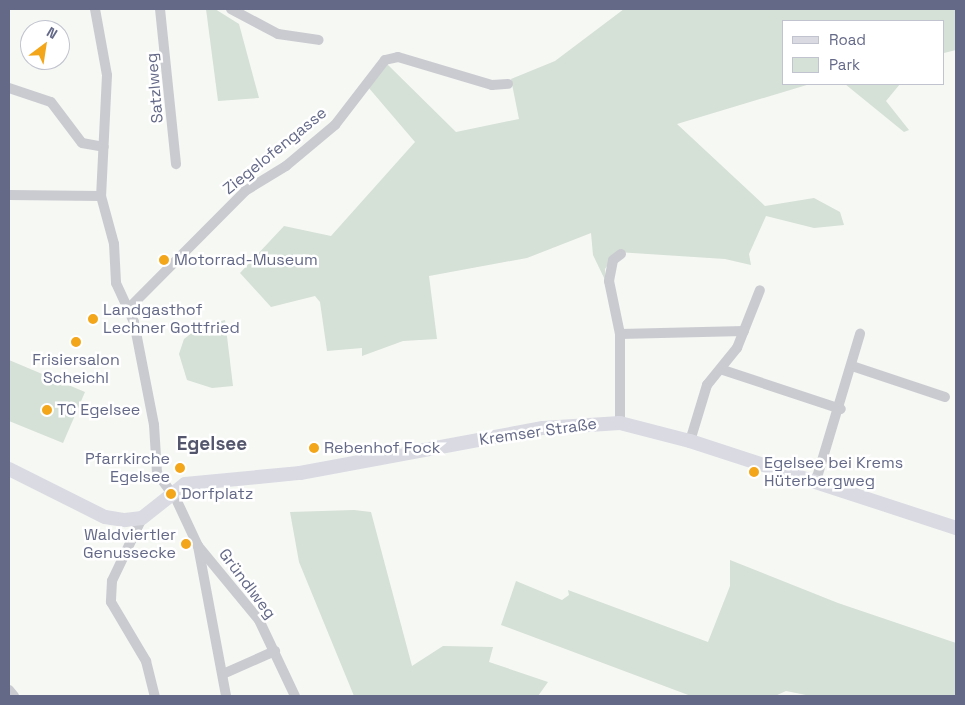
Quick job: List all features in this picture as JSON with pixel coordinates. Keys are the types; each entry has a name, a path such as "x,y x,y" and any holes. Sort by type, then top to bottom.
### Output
{"street":[{"path":"95,9 107,75 101,196 114,244 116,283 130,308 154,425 157,473 171,494 198,546 226,696"},
{"name":"Satzlweg","path":"160,9 176,164"},
{"path":"231,9 278,34 319,40"},
{"name":"Ziegelofengasse","path":"130,308 245,191 286,166 335,125 385,60 398,57 492,85 508,84"},
{"path":"9,88 51,102 82,143 104,147"},
{"path":"9,194 101,196"},
{"path":"620,423 620,334 609,275 613,260 621,254"},
{"path":"690,441 707,385 723,370 744,331 760,290"},
{"path":"620,334 744,331"},
{"path":"815,484 841,409 860,334"},
{"path":"852,366 946,397"},
{"path":"723,370 841,409"},
{"name":"Kremser Straße","path":"142,518 171,494 196,482 300,473 543,428 620,423 690,441 815,484 956,528"},
{"path":"9,469 105,517 142,518 112,582 111,602 146,661 155,696"},
{"name":"Gründlweg","path":"198,546 259,620 275,650 295,696"},
{"path":"223,674 275,650"},
{"path":"9,690 14,696"}],"green space":[{"path":"206,9 215,9 239,24 259,98 218,101"},
{"path":"624,9 956,9 956,50 945,53 945,20 782,20 782,85 807,85 677,124 765,206 814,198 840,212 844,225 814,228 766,216 749,254 751,265 725,259 617,252 605,269 606,282 593,255 591,233 527,258 429,276 437,339 403,341 362,356 362,348 327,351 320,302 315,296 271,307 240,273 284,226 331,236 415,142 368,87 386,63 456,132 519,119 511,79 555,61"},
{"path":"846,85 899,85 886,101 909,130 904,132"},
{"path":"225,320 233,386 212,388 187,380 179,354 184,339 201,326"},
{"path":"9,360 85,392 63,443 9,421"},
{"path":"354,510 371,512 412,666 443,646 493,647 489,662 548,682 538,696 354,696 299,562 290,512"},
{"path":"730,560 838,603 956,643 956,696 811,696 786,691 775,696 691,696 501,625 516,581 562,600 569,595 568,590 708,642 730,586"}],"place":[{"name":"Motorrad-Museum","path":"164,260"},
{"name":"Landgasthof Lechner Gottfried","path":"93,319"},
{"name":"Frisiersalon Scheichl","path":"76,342"},
{"name":"TC Egelsee","path":"47,410"},
{"name":"Rebenhof Fock","path":"314,448"},
{"name":"Pfarrkirche Egelsee","path":"180,468"},
{"name":"Egelsee bei Krems Hüterbergweg","path":"754,472"},
{"name":"Dorfplatz","path":"171,494"},
{"name":"Waldviertler Genussecke","path":"186,544"}],"district":[{"name":"Egelsee","path":"212,444"}]}
